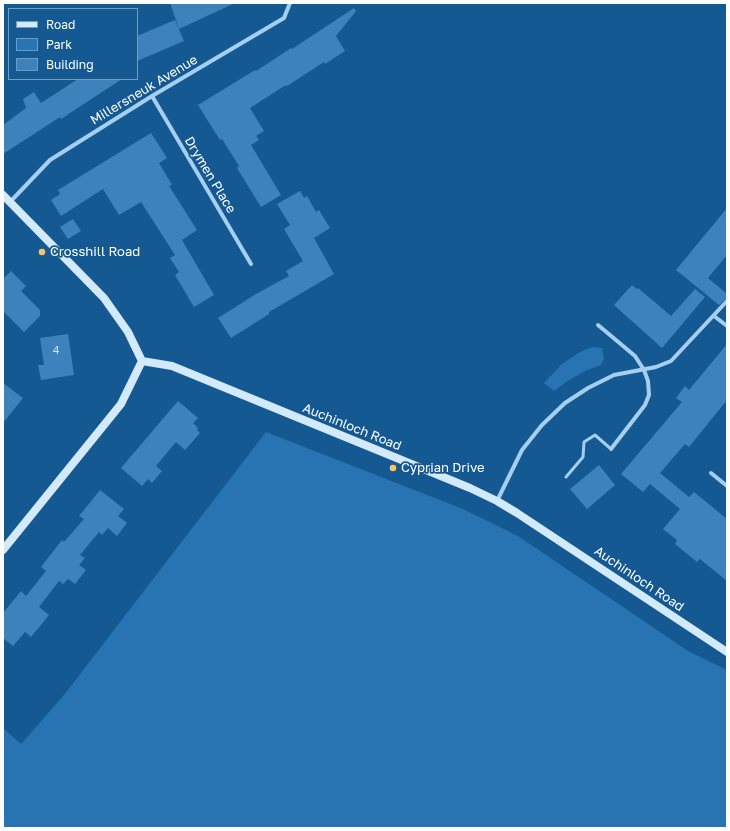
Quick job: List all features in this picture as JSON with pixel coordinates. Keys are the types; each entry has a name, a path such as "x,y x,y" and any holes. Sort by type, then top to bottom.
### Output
{"main road":[{"path":"3,195 104,298 128,332 142,361 121,404 3,550"},
{"name":"Auchinloch Road","path":"142,361 172,366 462,485 497,501 727,652"}],"street":[{"name":"Millersneuk Avenue","path":"10,202 50,160 152,96 284,18 290,3"},
{"name":"Drymen Place","path":"152,96 251,264"},
{"path":"497,501 522,450 542,425 565,404 588,388 614,375 644,370 663,365 671,361 727,301"},
{"path":"714,316 727,326"},
{"path":"598,325 635,356 644,370 648,382 649,395 645,405 611,449"},
{"path":"711,473 727,486"}],"lane":[{"path":"566,477 583,457 584,442 594,435 611,449"}],"green space":[{"path":"592,347 602,348 604,358 601,365 585,371 554,391 544,383 562,364 580,352"},
{"path":"266,432 463,509 518,536 688,651 727,670 727,828 3,828 3,728 21,744 64,695"}],"building":[{"path":"170,3 235,3 179,29"},
{"path":"354,8 356,11 336,36 345,51 325,64 324,62 250,108 264,131 256,136 259,140 251,145 281,195 261,207 237,168 239,166 222,139 220,140 198,105 255,70 256,71 291,48 292,49"},
{"path":"175,20 184,41 138,61 138,36"},
{"path":"76,80 120,80 61,119 60,117 3,154 3,125 26,108 23,99 34,92 41,103"},
{"path":"151,133 167,158 159,163 172,185 169,186 197,230 182,240 214,295 194,307 175,275 179,272 170,258 175,255 141,202 119,215 103,189 61,216 51,200 60,194 58,190"},
{"path":"300,191 304,198 307,196 316,212 319,210 330,228 314,238 334,274 269,312 269,314 231,338 218,318 256,294 289,276 286,271 303,261 284,229 290,225 277,204"},
{"path":"727,208 727,255 708,278 727,294 727,298 719,305 676,270"},
{"path":"73,219 81,231 68,239 60,227"},
{"path":"11,271 26,286 21,291 40,310 40,316 24,332 3,311 3,279"},
{"path":"632,285 637,289 638,288 671,316 695,289 705,297 662,348 614,305"},
{"path":"68,334 74,375 41,380 38,365 44,365 40,338"},
{"path":"727,344 727,400 689,447 685,444 660,473 689,497 694,492 727,519 727,581 700,559 697,562 675,544 677,540 663,529 680,509 650,484 643,492 621,474 682,402 676,398 685,386 689,390"},
{"path":"3,383 23,398 3,423"},
{"path":"178,401 198,418 193,423 198,428 197,430 200,433 185,450 176,442 156,466 162,471 152,483 148,479 142,486 121,468"},
{"path":"599,465 615,485 587,509 570,489"},
{"path":"100,490 124,509 118,516 127,523 117,536 108,528 102,535 99,532 80,555 85,558 79,565 86,570 75,584 68,579 63,584 59,581 39,607 49,615 31,637 25,632 13,646 3,638 3,613 21,591 26,596 46,571 41,567 62,540 64,542 84,519 79,516"}],"place":[{"name":"Crosshill Road","path":"42,252"},
{"name":"Cyprian Drive","path":"393,468"}]}
